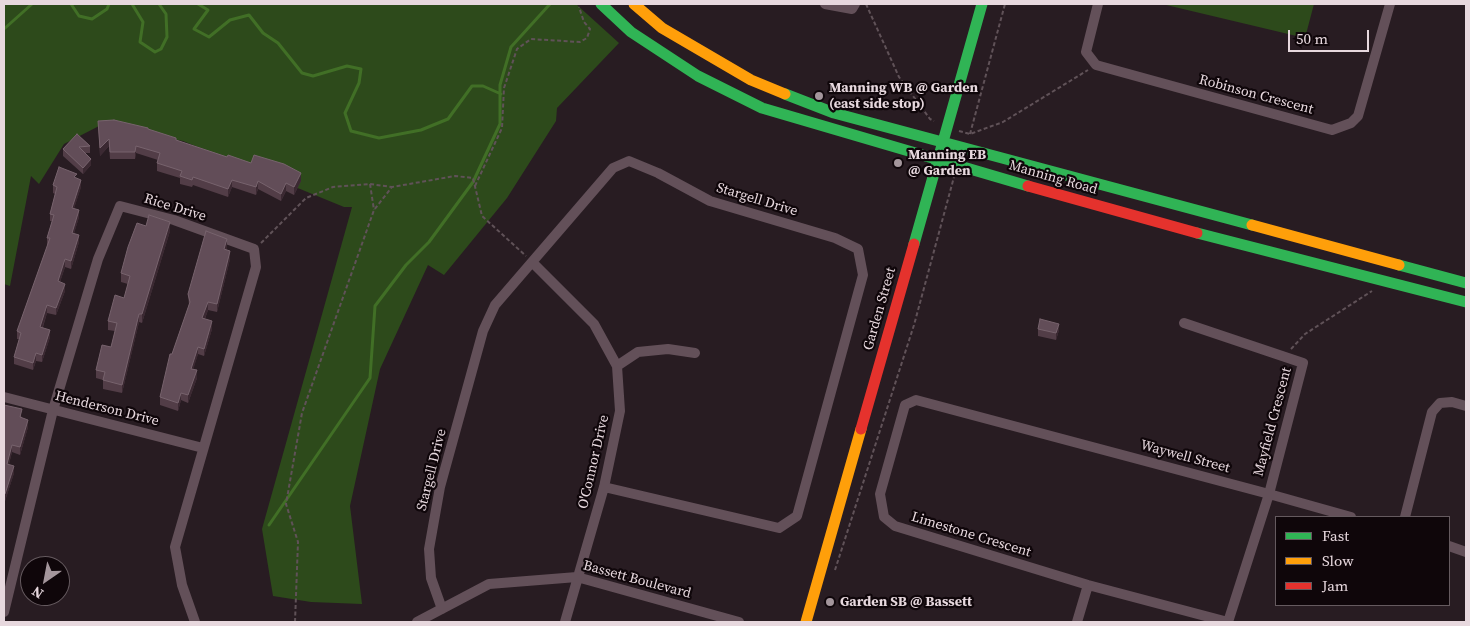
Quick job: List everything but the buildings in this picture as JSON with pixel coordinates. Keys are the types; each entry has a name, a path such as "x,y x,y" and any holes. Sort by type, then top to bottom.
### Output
{"main road":[{"name":"Manning Road","path":"601,4 631,32 698,76 762,108 1127,215 1466,302"},
{"name":"Manning Road","path":"634,4 662,28 751,80 834,113 963,146 1466,283"},
{"name":"Garden Street","path":"806,622 982,4"}],"street":[{"path":"825,4 852,9 855,4"},
{"name":"Robinson Crescent","path":"1098,4 1086,52 1096,65 1332,130 1351,123 1358,116 1390,4"},
{"name":"Stargell Drive","path":"442,609 431,578 429,549 440,487 483,331 495,305 613,168 629,161 658,173 710,201 835,238 858,249 863,275 797,516 779,528 604,487"},
{"name":"Rice Drive","path":"4,612 53,410 98,258 120,206 174,220 254,249"},
{"path":"195,622 182,585 175,547 256,266 254,249"},
{"name":"O'Connor Drive","path":"532,262 594,324 617,366 620,411 604,487 565,622"},
{"name":"Mayfield Crescent","path":"1184,323 1303,363 1269,494"},
{"path":"617,366 638,352 668,349 695,353"},
{"name":"Henderson Drive","path":"4,396 203,448"},
{"name":"Limestone Crescent","path":"1127,456 916,400 905,405 880,494 884,516 895,526 1088,585 1228,622 1269,494"},
{"path":"1405,516 1432,412 1440,404 1452,402 1466,406"},
{"name":"Waywell Street","path":"1127,456 1348,516"},
{"path":"1450,546 1466,552"},
{"name":"Bassett Boulevard","path":"417,622 489,584 577,577 739,622"},
{"path":"1077,622 1088,585"}],"path":[{"path":"963,146 970,134 1005,4"},
{"path":"475,186 502,128 504,88 517,49 530,39 580,42 587,38 590,29 584,22 579,6"},
{"path":"833,577 914,325 958,166"},
{"path":"254,249 306,198 333,187 370,184 392,187 456,176 473,178 482,216 532,262"},
{"path":"370,184 374,210"},
{"path":"295,622 298,542 286,504 301,422 374,210 392,187"},
{"path":"1283,356 1305,334 1378,287 1382,279"}],"green space":[{"path":"4,4 576,4 619,43 557,108 556,121 507,198 444,275 428,265 380,369 350,506 362,604 311,602 273,596 262,529 352,207 344,207 183,141 101,125 64,144 39,184 31,176 10,286 4,284"},
{"path":"1162,4 1314,4 1305,38"}],"waterway":[{"path":"4,29 32,4"},
{"path":"71,4 79,16 92,19 107,9 109,4"},
{"path":"132,4 143,22 140,42 155,52 161,49 167,37 166,14 159,4"},
{"path":"198,4 208,10 194,29 209,37 230,20 249,15 263,33 278,43 302,73 313,76 347,66 361,69 359,83 345,113 351,131 379,138 421,130 448,119 472,86 483,86 501,94"},
{"path":"269,525 370,378 375,306 406,265 429,242 473,182 500,124 500,85 511,47 550,4"}],"traffic: fast":[{"path":"601,4 631,32 698,76 762,108 1028,186"},
{"path":"914,244 982,4"},
{"path":"785,94 834,113 1252,225"},
{"path":"1197,233 1466,302"},
{"path":"1399,265 1466,283"}],"traffic: slow":[{"path":"634,4 662,28 751,80 785,94"},
{"path":"1252,225 1399,265"},
{"path":"806,622 861,429"}],"traffic: jam":[{"path":"1028,186 1197,233"},
{"path":"861,429 914,244"}],"place":[{"name":"Manning WB @ Garden (east side stop)","path":"819,96"},
{"name":"Manning EB @ Garden","path":"898,163"},
{"name":"Garden SB @ Bassett","path":"830,602"}]}
